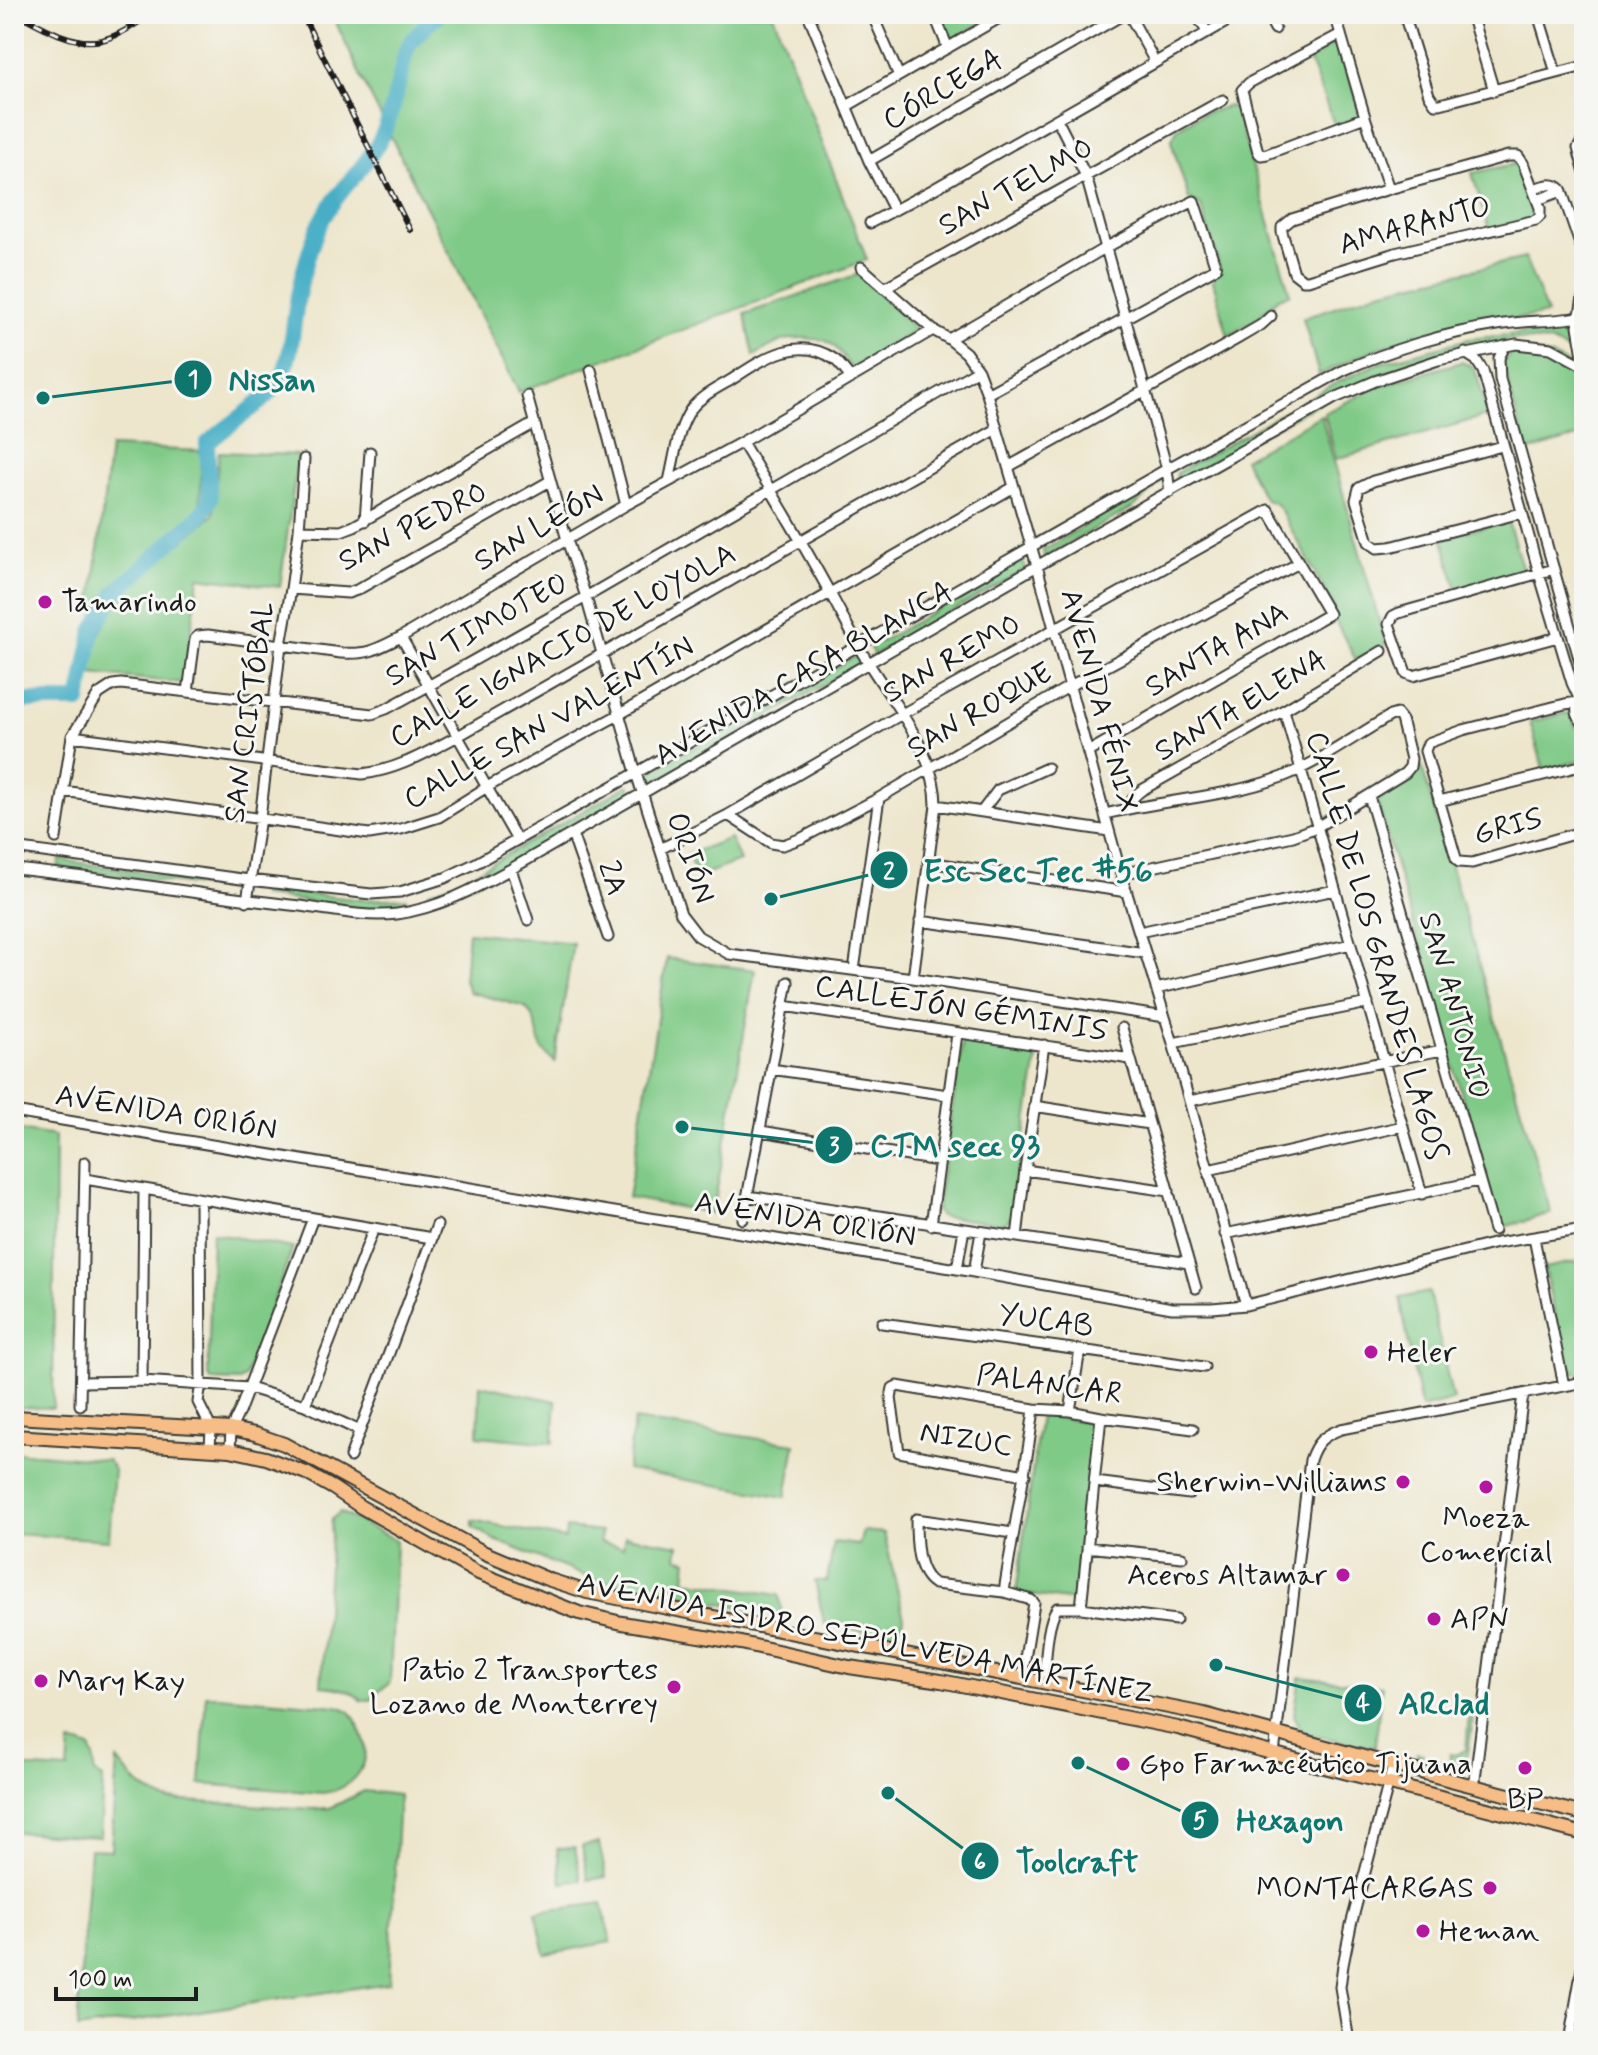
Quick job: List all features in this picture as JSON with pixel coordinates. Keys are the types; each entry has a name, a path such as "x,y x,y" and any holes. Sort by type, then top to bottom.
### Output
{"main road":[{"name":"AVENIDA ISIDRO SEPÚLVEDA MARTÍNEZ","path":"14,1417 231,1429 255,1434 284,1444 485,1553 587,1592 1204,1714 1584,1814"},
{"name":"AVENIDA ISIDRO SEPÚLVEDA MARTÍNEZ","path":"14,1436 230,1450 266,1458 306,1473 476,1572 579,1613 1178,1728 1584,1834"},
{"path":"758,1647 763,1635 800,1634"}],"street":[{"path":"808,14 869,161 894,210"},
{"path":"872,14 899,76"},
{"path":"934,14 948,48"},
{"path":"847,106 1006,14"},
{"path":"1126,14 1155,62"},
{"name":"CÓRCEGA","path":"869,161 1126,14"},
{"path":"1196,14 1207,32"},
{"path":"870,223 1240,14"},
{"path":"1267,14 1275,29"},
{"path":"1335,14 1389,189 1513,155 1521,159 1537,200 1562,191"},
{"path":"1404,14 1429,95 1435,104 1584,66"},
{"path":"1471,14 1494,91"},
{"path":"1538,14 1556,73"},
{"path":"1341,34 1249,83 1242,90 1257,149 1261,155 1267,154 1365,117"},
{"name":"SAN TELMO","path":"884,288 1223,100"},
{"path":"1057,119 1086,176 1167,469 1170,492"},
{"path":"1582,140 1578,148 1584,170"},
{"path":"1533,189 1558,185 1581,236 1584,256"},
{"name":"AMARANTO","path":"1389,189 1286,223 1282,232 1294,273 1303,280 1314,278 1395,253 1532,221 1539,218 1541,213 1537,200"},
{"path":"949,339 1105,248 1194,201 1216,268 987,394"},
{"path":"1573,221 1584,218"},
{"name":"AVENIDA FÉNIX","path":"861,267 933,330 966,353 978,370 987,394 1246,1305"},
{"path":"1584,292 1578,334 1584,364"},
{"path":"1008,467 1261,325 1271,316"},
{"name":"AVENIDA CASA BLANCA","path":"14,848 371,894 400,892 420,886 461,871 517,840 1319,383 1370,359 1478,329 1582,317"},
{"name":"SAN LEÓN","path":"188,692 195,639 198,636 359,654 372,652 933,330"},
{"name":"AVENIDA CASA BLANCA","path":"14,869 247,901 382,915 424,908 456,898 1335,398 1438,360 1516,344 1551,348 1584,364"},
{"path":"1505,346 1499,358 1500,379 1583,671 1569,671"},
{"path":"669,481 683,424 690,411 699,400 758,362 786,349 799,347 835,360 850,377"},
{"path":"1465,353 1480,365 1495,417 1497,448 1516,514 1530,539 1535,575 1581,700 1577,714 1584,724"},
{"path":"591,370 626,505"},
{"name":"SAN TIMOTEO","path":"56,838 72,736 99,694 113,685 372,714 386,709 978,370"},
{"path":"1485,383 1500,379"},
{"name":"ORIÓN","path":"527,396 642,794 681,914 698,936 729,954 913,978 1165,1017"},
{"path":"1495,417 1510,412"},
{"path":"299,530 341,531 365,521 533,424"},
{"name":"CALLE IGNACIO DE LOYOLA","path":"72,736 362,774 380,772 404,764 458,736 997,429"},
{"path":"742,442 931,768 936,805 913,978"},
{"path":"1497,448 1365,484 1359,488 1356,500 1369,542 1377,548 1516,514"},
{"path":"365,521 370,452"},
{"name":"SAN CRISTÓBAL","path":"247,901 299,530 304,459"},
{"name":"SAN PEDRO","path":"291,589 348,593 357,590 550,481"},
{"name":"CALLE SAN VALENTÍN","path":"63,791 369,834 401,829 439,817 1014,487"},
{"name":"SAN REMO","path":"660,849 728,815 1268,510 1299,563"},
{"path":"1530,539 1545,534"},
{"name":"SANTA ANA","path":"1088,752 1329,614 1299,563"},
{"name":"SAN ROQUE","path":"728,815 771,843 783,845 802,838 879,798 1070,686 1299,563"},
{"path":"1554,569 1399,613 1393,616 1389,624 1404,670 1409,676 1558,637"},
{"path":"401,637 517,840"},
{"name":"SANTA ELENA","path":"1130,808 1135,795 1142,790 1382,651"},
{"path":"1581,700 1482,725 1428,743 1425,751 1439,801 1584,765"},
{"name":"CALLE DE LOS GRANDES LAGOS","path":"1284,710 1422,1194"},
{"path":"1105,814 1256,785 1301,768 1390,716 1397,714 1401,719 1411,759 1410,767 1317,827 1293,836 1121,874"},
{"path":"982,811 998,790 1047,768"},
{"name":"SAN ANTONIO","path":"1369,796 1494,1230"},
{"path":"854,970 879,798"},
{"name":"GRIS","path":"1439,801 1459,862 1472,863 1584,831"},
{"path":"936,805 1109,831"},
{"name":"2A","path":"572,834 608,937"},
{"path":"47,872 51,853"},
{"path":"928,862 1127,892"},
{"path":"511,869 528,920"},
{"path":"420,886 424,908"},
{"path":"1139,932 1335,890"},
{"path":"920,921 1145,953"},
{"path":"1156,989 1351,944"},
{"path":"743,1219 788,982"},
{"path":"1173,1043 1368,1003"},
{"name":"CALLEJÓN GÉMINIS","path":"784,1006 1130,1059"},
{"path":"1122,1028 1196,1288"},
{"path":"931,1225 957,1034"},
{"path":"1017,1237 1044,1045"},
{"path":"1189,1101 1442,1050"},
{"path":"771,1069 948,1095"},
{"path":"1034,1106 1149,1124"},
{"name":"AVENIDA ORIÓN","path":"14,1112 957,1269 1172,1308 1246,1305 1497,1243 1584,1229"},
{"path":"1208,1170 1403,1126"},
{"path":"761,1131 938,1161"},
{"path":"80,1405 85,1162"},
{"path":"1025,1170 1169,1191"},
{"path":"85,1179 432,1238"},
{"path":"1225,1234 1479,1181"},
{"path":"142,1381 144,1189"},
{"path":"748,1196 1189,1263"},
{"path":"200,1199 201,1384 198,1402 211,1428 210,1449"},
{"path":"230,1450 231,1429 313,1218"},
{"path":"350,1457 437,1225"},
{"path":"305,1405 374,1228"},
{"path":"957,1269 964,1229"},
{"path":"974,1272 981,1232"},
{"path":"1534,1238 1564,1386"},
{"name":"YUCAB","path":"882,1323 1204,1367"},
{"path":"1070,1411 1080,1350"},
{"path":"81,1382 142,1381 249,1388 305,1405 360,1431"},
{"path":"1274,1754 1314,1447 1320,1440 1341,1429 1584,1382"},
{"name":"PALANCAR","path":"899,1452 891,1398 893,1388 897,1386 1034,1409 1070,1411 1193,1429"},
{"path":"1474,1787 1523,1394"},
{"path":"1004,1592 1034,1409"},
{"path":"1081,1608 1101,1417"},
{"name":"NIZUC","path":"899,1452 1025,1475"},
{"path":"1095,1482 1189,1494"},
{"path":"1013,1533 916,1519 916,1535 926,1578 935,1584 1004,1592 1034,1603 1022,1677"},
{"path":"1087,1547 1182,1557"},
{"path":"1044,1681 1057,1608 1081,1608 1176,1620"},
{"path":"1349,2041 1340,1987 1343,1965 1393,1766"},
{"path":"1569,2041 1584,1957"}],"green space":[{"path":"332,14 773,14 867,260 519,392"},
{"path":"941,14 995,14 954,39 950,37"},
{"path":"1339,40 1362,116 1335,126 1309,60"},
{"path":"1229,106 1236,109 1290,294 1278,298 1258,318 1228,336 1213,281 1219,266 1201,206 1189,199 1171,141 1178,128 1202,114"},
{"path":"1515,164 1538,211 1534,219 1489,230 1472,173"},
{"path":"1525,258 1547,314 1489,323 1378,348 1319,375 1303,318 1380,291"},
{"path":"859,274 916,330 852,369 834,346 820,339 788,339 754,356 745,314"},
{"path":"1575,328 1576,355 1550,342 1514,339 1453,351 1373,377 1320,402 1177,481 1176,473 1336,383 1379,363 1469,339"},
{"path":"1514,351 1552,357 1584,378 1584,435 1526,452 1503,362"},
{"path":"1461,362 1472,366 1476,373 1489,415 1336,459 1324,413 1379,386"},
{"path":"1321,415 1386,645 1356,660 1332,615 1334,607 1281,511 1275,503 1265,500 1244,459"},
{"path":"110,447 202,451 200,508 91,611"},
{"path":"219,452 298,455 280,587 199,577 184,683 91,674 97,638 125,590 213,515"},
{"path":"1161,481 1134,507 1044,557 1043,550"},
{"path":"1508,521 1524,574 1458,591 1442,537"},
{"path":"1022,560 1026,569 874,655 870,648"},
{"path":"858,655 862,663 650,784 647,774"},
{"path":"1571,712 1575,726 1584,731 1584,760 1544,770 1530,722"},
{"path":"1422,767 1551,1213 1500,1228 1377,803 1377,795"},
{"path":"629,785 633,794 475,883 431,900 429,892 460,881"},
{"path":"730,838 740,861 697,877 688,854"},
{"path":"60,860 239,886 237,891 58,867"},
{"path":"262,889 363,900 406,898 407,905 373,909 261,896"},
{"path":"468,932 573,943 555,1062 542,1048 534,1020 525,1007 469,992 464,980"},
{"path":"667,958 755,970 713,1213 628,1198"},
{"path":"967,1037 1033,1048 1038,1053 1012,1217 1003,1224 940,1216 936,1212 963,1039"},
{"path":"14,1129 55,1136 53,1408 14,1407"},
{"path":"212,1233 293,1248 245,1377 240,1381 211,1380 208,1374"},
{"path":"1584,1260 1584,1374 1579,1375 1565,1363 1544,1268"},
{"path":"1429,1292 1453,1400 1421,1408 1400,1298"},
{"path":"480,1385 556,1401 553,1443 478,1436"},
{"path":"1040,1415 1097,1423 1074,1601 1016,1593"},
{"path":"634,1420 795,1444 786,1497 627,1470"},
{"path":"14,1452 108,1460 114,1470 109,1540 14,1534"},
{"path":"340,1512 396,1542 390,1683 373,1699 362,1701 348,1691 321,1686 332,1519"},
{"path":"473,1520 565,1539 566,1528 601,1532 600,1542 623,1547 625,1536 679,1545 677,1557 687,1560 685,1580 779,1595 782,1615 590,1578 495,1540 473,1527"},
{"path":"863,1531 884,1533 904,1618 898,1629 887,1636 824,1623 815,1581 827,1581 834,1542 859,1545"},
{"path":"1300,1677 1382,1686 1375,1748 1303,1733 1294,1715"},
{"path":"206,1695 337,1706 349,1711 364,1739 364,1761 360,1770 346,1785 323,1793 200,1784"},
{"path":"1464,1709 1474,1711 1468,1754 1458,1763 1445,1766 1418,1759 1417,1753 1423,1754 1423,1759 1449,1764 1450,1754 1466,1750 1469,1713 1463,1712"},
{"path":"70,1743 90,1748 94,1772 103,1778 100,1837 14,1832 14,1767 68,1770"},
{"path":"117,1760 144,1788 166,1800 313,1809 330,1808 364,1791 399,1795 389,1983 77,2029 90,1849 111,1850"},
{"path":"599,1843 606,1877 588,1880 582,1846"},
{"path":"575,1847 581,1880 562,1883 557,1849"},
{"path":"602,1903 611,1942 545,1954 536,1912"}],"waterway":[{"path":"14,701 79,701 93,631 116,592 202,514 210,499 207,444 260,402 283,375 290,353 302,276 320,223 381,138 391,113 408,47 439,14"}],"railway":[{"path":"19,14 63,36 89,41 112,37 151,14"},
{"path":"302,14 410,230"}],"place":[{"name":"Nissan","path":"43,398"},
{"name":"Tamarindo","path":"45,602"},
{"name":"Esc Sec Tec #56","path":"771,899"},
{"name":"CTM secc 93","path":"682,1127"},
{"name":"Heler","path":"1371,1352"},
{"name":"Sherwin-Williams","path":"1403,1482"},
{"name":"Moeza Comercial","path":"1486,1487"},
{"name":"Aceros Altamar","path":"1343,1575"},
{"name":"APN","path":"1434,1619"},
{"name":"ARclad","path":"1216,1665"},
{"name":"Mary Kay","path":"41,1681"},
{"name":"Patio 2 Transportes Lozano de Monterrey","path":"674,1687"},
{"name":"Hexagon","path":"1078,1763"},
{"name":"Gpo Farmacéutico Tijuana","path":"1123,1764"},
{"name":"BP","path":"1525,1768"},
{"name":"Toolcraft","path":"888,1793"},
{"name":"MONTACARGAS","path":"1490,1888"},
{"name":"Heman","path":"1423,1931"}]}
